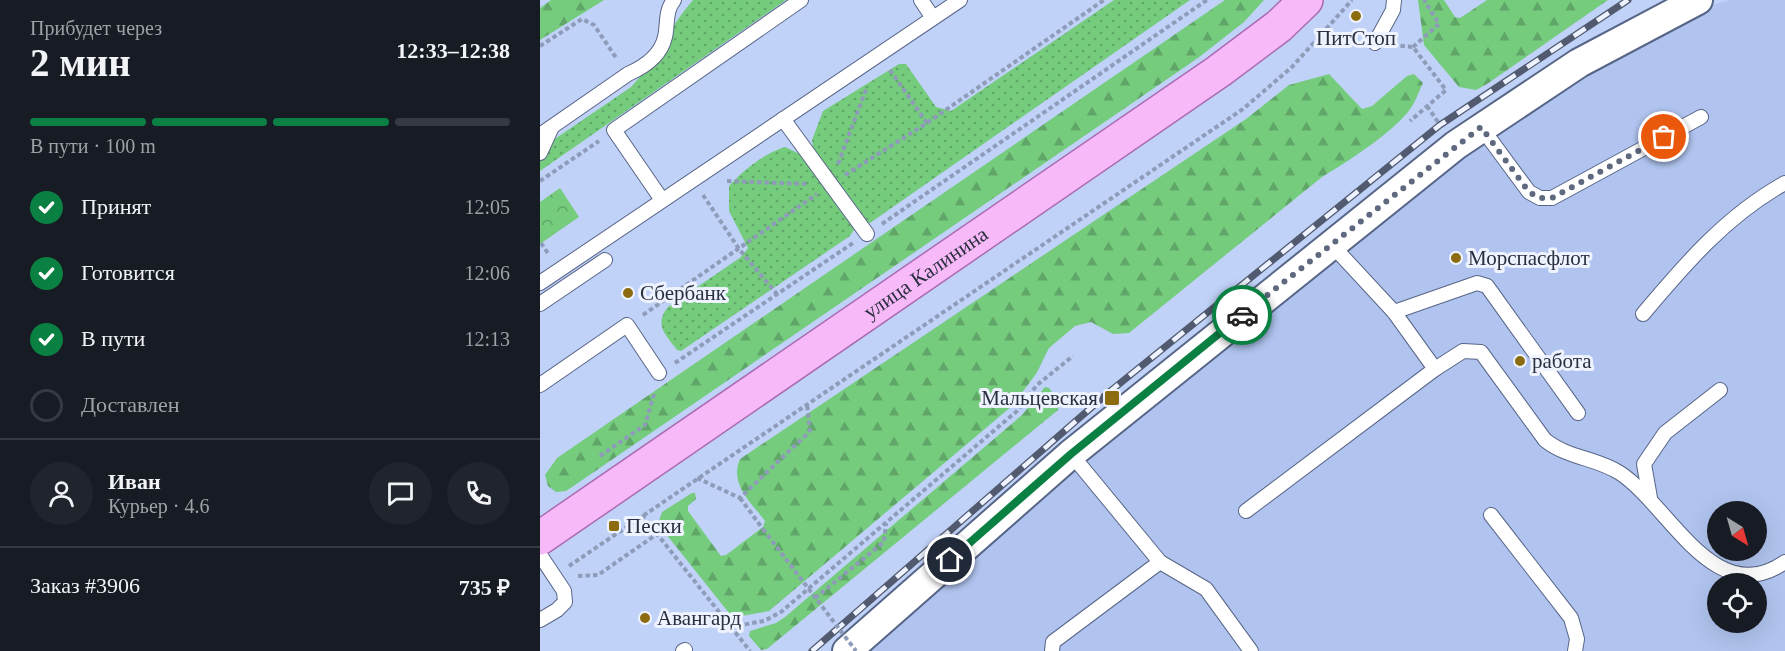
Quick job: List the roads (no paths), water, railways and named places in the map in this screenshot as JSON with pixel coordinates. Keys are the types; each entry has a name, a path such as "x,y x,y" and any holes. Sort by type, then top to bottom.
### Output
{"main road":[{"name":"улица Калинина","path":"540,538 1210,77 1279,26 1306,0"}],"street":[{"path":"847,651 1071,454 1331,244 1481,127 1579,63 1698,0"}],"lane":[{"path":"540,135 655,56 665,39 668,7 674,0"},
{"path":"663,200 614,130 801,0"},
{"path":"921,0 933,18"},
{"path":"540,282 960,0"},
{"path":"1375,43 1393,10 1394,0"},
{"path":"1481,127 1529,192 1540,198 1552,198 1701,117"},
{"path":"783,119 867,234"},
{"path":"540,153 552,127"},
{"path":"1643,314 1723,225 1762,196 1785,183"},
{"path":"1331,244 1394,312 1435,369"},
{"path":"540,304 604,260"},
{"path":"1394,312 1477,283 1487,285 1578,413"},
{"path":"540,385 627,325 659,373"},
{"path":"1246,511 1435,369 1463,351 1481,352 1545,440 1556,449 1619,473 1650,498 1695,551 1732,575 1772,572 1785,562"},
{"path":"1650,498 1644,464 1665,433 1720,390"},
{"path":"1071,454 1160,562 1206,589 1251,651"},
{"path":"1491,514 1571,618 1577,639 1575,651"},
{"path":"540,555 564,591 564,602 557,610 540,620"},
{"path":"1052,651 1053,642 1160,562"}],"railway":[{"path":"812,651 1108,393 1440,125 1628,0"}],"place":[{"name":"ПитСтоп","path":"1356,16"},
{"name":"Морспасфлот","path":"1456,258"},
{"name":"Сбербанк","path":"628,293"},
{"name":"работа","path":"1520,361"},
{"name":"Мальцевская","path":"1112,398"},
{"name":"Пески","path":"614,526"},
{"name":"Авангард","path":"645,618"}]}
